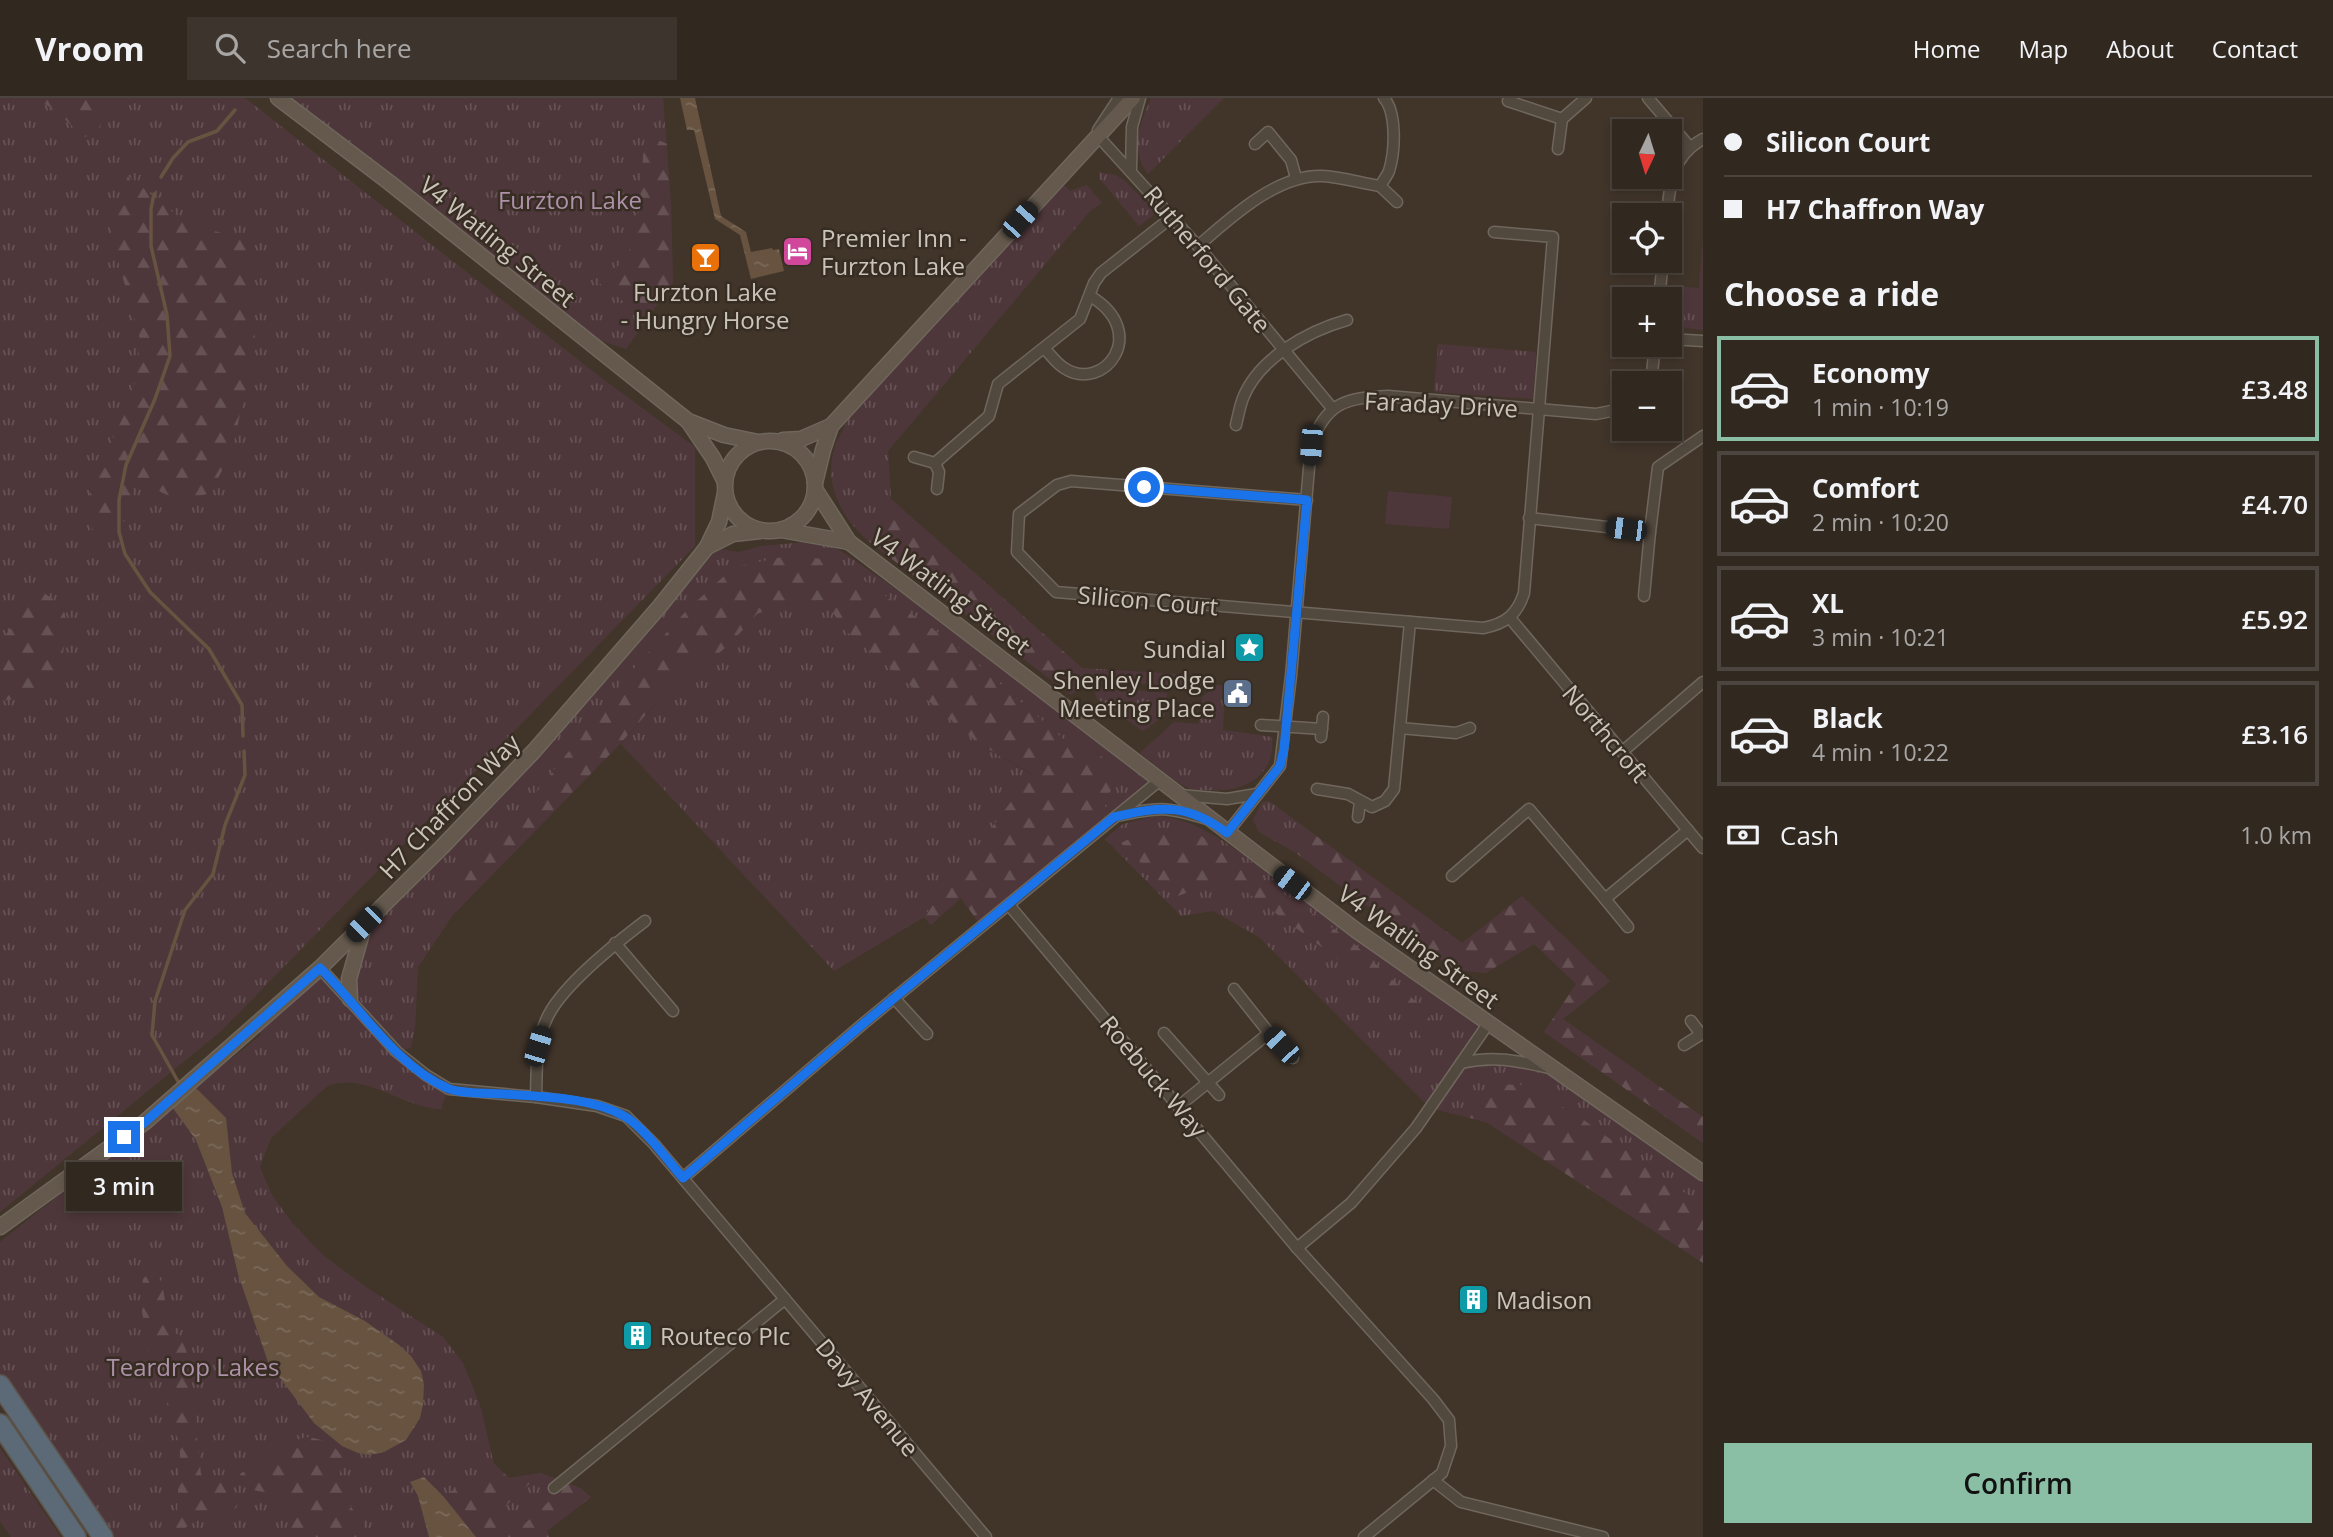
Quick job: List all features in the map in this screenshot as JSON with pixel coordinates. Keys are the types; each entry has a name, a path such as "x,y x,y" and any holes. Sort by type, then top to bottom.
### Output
{"highway":[{"path":"0,1385 103,1537"},
{"path":"0,1424 76,1537"}],"street":[{"name":"V4 Watling Street","path":"278,98 390,183 688,421 724,435 758,442"},
{"path":"1088,147 1119,98"},
{"path":"831,426 823,450 814,498 804,515 788,527 774,530 757,529 736,516 725,488 728,468 735,457 758,442 802,439 831,426 1133,98"},
{"name":"Rutherford Gate","path":"1130,169 1132,127 1140,98"},
{"path":"1380,186 1389,171 1394,123 1390,105 1384,98"},
{"path":"1558,149 1562,119 1586,98"},
{"path":"1647,98 1689,146"},
{"path":"1508,101 1562,119"},
{"path":"1255,144 1268,132 1291,160 1296,178"},
{"name":"Rutherford Gate","path":"1098,135 1198,246 1332,408"},
{"path":"1668,203 1670,183 1676,167 1689,146 1703,139"},
{"path":"1198,246 1248,206 1296,178 1321,176 1380,186 1397,202"},
{"path":"936,463 989,416 998,384 1080,318 1101,273 1172,217"},
{"path":"1296,612 1483,628 1510,618 1519,608 1524,593 1553,237 1494,232"},
{"path":"1044,348 1064,369 1084,374 1102,370 1114,359 1120,342 1117,321 1105,304 1090,296"},
{"name":"Rutherford Gate","path":"1236,425 1244,396 1259,374 1285,350 1318,330 1347,320"},
{"path":"1682,340 1703,341"},
{"name":"Faraday Drive","path":"1227,833 1280,766 1286,727 1311,445 1318,425 1332,408 1345,401 1388,396 1595,414 1612,411"},
{"name":"V4 Watling Street","path":"688,421 713,458 725,488"},
{"path":"1644,596 1658,467 1703,436"},
{"path":"776,441 791,445 803,455 812,468 815,486"},
{"path":"914,457 936,463"},
{"path":"936,463 939,472 937,489"},
{"name":"Silicon Court","path":"1296,612 1056,592 1017,552 1019,514 1057,485 1070,481 1307,500"},
{"name":"V4 Watling Street","path":"815,486 849,542 1357,932 1703,1173"},
{"name":"H7 Chaffron Way","path":"0,1227 145,1122 233,1046 320,968 534,751 660,606 707,547 719,522 725,488"},
{"path":"1530,518 1650,532"},
{"name":"V4 Watling Street","path":"774,530 849,542"},
{"name":"H7 Chaffron Way","path":"707,547 733,534 774,530"},
{"name":"Northcroft","path":"1510,618 1703,848"},
{"path":"1317,789 1348,794 1372,807 1385,800 1394,789 1410,622"},
{"path":"1622,752 1703,682"},
{"path":"1261,725 1322,733 1323,717"},
{"path":"1400,728 1456,733 1470,728"},
{"path":"683,1178 894,998 1159,780"},
{"path":"1177,795 1227,799 1257,794"},
{"path":"1358,817 1360,802"},
{"path":"1452,876 1533,806 1628,927"},
{"path":"1114,817 1157,808 1173,808 1209,820"},
{"path":"1605,899 1688,830"},
{"name":"Roebuck Way","path":"1009,905 1297,1248 1449,1420 1451,1446 1442,1473 1364,1537"},
{"path":"536,1097 538,1046 548,1016 567,990 615,943 645,921"},
{"path":"350,999 349,979 364,924"},
{"path":"615,943 673,1011"},
{"name":"Davy Avenue","path":"320,968 397,1052 425,1075 449,1089 597,1106 626,1116 654,1144 986,1537"},
{"path":"1234,989 1293,1058"},
{"path":"894,998 927,1034"},
{"path":"1684,1045 1702,1033 1691,1021"},
{"path":"1297,1248 1351,1203 1416,1128 1488,1024"},
{"path":"1164,1033 1219,1095"},
{"path":"1179,1106 1269,1033"},
{"path":"1461,1063 1500,1058 1553,1069"},
{"path":"554,1488 785,1299"},
{"path":"1433,1480 1461,1502 1604,1537"}],"green space":[{"path":"0,98 245,98 600,377 695,447 695,546 221,1031 0,1212"},
{"path":"35,98 101,98 101,125 98,133 81,138 61,115"},
{"name":"Furzton Lake","path":"278,98 663,98 671,203 673,282 626,349 575,332"},
{"path":"1151,98 1224,98 1148,174 1139,155 1138,136"},
{"path":"652,137 667,144 673,282 644,321 598,282 619,265 629,251 638,212 644,141"},
{"path":"1099,172 1116,175 1125,181 1156,213 1139,226 1100,179"},
{"path":"128,176 184,221 246,241 252,283 255,340 253,376 240,414 232,452 210,493 177,497 161,492 132,476 133,517 94,536 89,515 93,479 129,405 137,374 140,339 112,239 112,219"},
{"path":"1064,185 1070,191 1087,185 1102,203 1090,211 888,451 891,499 879,534 880,550 857,530 834,491 832,462 835,446 847,421"},
{"path":"1703,240 1703,330 1682,327 1682,287 1672,286 1699,288"},
{"path":"1438,344 1536,352 1533,399 1434,392"},
{"path":"1388,491 1452,497 1449,529 1385,524"},
{"path":"891,499 1082,668 1071,695 880,550 879,534"},
{"name":"Teardrop Lakes","path":"825,543 844,553 1068,710 1159,781 1114,817 1103,804 1116,782 1109,765 1100,754 1069,744 954,644 836,561 687,610 630,673 540,788 466,872 452,916 418,967 415,1028 411,1047 397,1053 449,1089 441,1107 443,1109 414,1104 357,1083 327,1086 271,1138 260,1167 272,1195 293,1224 324,1256 443,1337 463,1363 480,1405 494,1464 509,1478 541,1473 580,1488 591,1497 547,1531 549,1537 103,1537 0,1385 0,1242 261,1035 255,1027 320,968 349,998 364,924 442,847 707,547 739,552 762,546"},
{"path":"792,555 836,561 954,644 1069,744 1099,754 1109,765 1116,782 1103,804 1114,817 981,926 961,898 931,925 924,917 1032,774 978,743 845,630 824,600 783,604 757,614 719,653 695,659 620,744 452,916 466,872 540,788 630,673 687,610 734,567"},
{"path":"44,593 60,606 66,618 65,644 57,670 37,689 0,701 0,637 4,637 29,605"},
{"path":"824,600 845,630 978,743 1032,775 924,917 834,971 621,744 695,659 719,653 757,614 783,604"},
{"path":"1082,668 1207,676 1199,689 1093,679 1071,695"},
{"path":"1218,685 1225,685 1223,730 1272,737 1272,751 1262,773 1254,780 1232,789 1190,789 1171,778 1140,753 1174,722 1199,724 1202,697"},
{"path":"1099,687 1167,693 1165,715 1143,731 1097,699 1094,689"},
{"path":"1269,801 1311,832 1296,853 1259,832 1253,820 1262,802"},
{"path":"1156,816 1175,819 1194,825 1231,846 1298,896 1488,1024 1462,1062 1479,1059 1553,1069 1703,1173 1703,1206 1581,1118 1527,1085 1490,1084 1466,1117 1430,1108 1259,937 1213,911 1181,916 1105,839 1123,824","holes":["1197,833 1436,1037 1421,1037 1410,1019 1342,962 1232,881 1209,885 1175,897"]},
{"path":"1147,830 1197,833 1351,941 1428,1013 1436,1037 1421,1037 1410,1019 1342,962 1232,881 1209,885 1175,897 1121,843"},
{"path":"1311,832 1462,943 1522,896 1610,981 1563,1019 1703,1117 1703,1143 1544,1032 1576,984 1534,944 1486,973 1454,970 1296,853"},
{"path":"1490,1084 1527,1085 1581,1118 1703,1206 1703,1263 1486,1122 1466,1117"},
{"path":"155,1272 162,1283 173,1331 182,1338 188,1356 201,1474 207,1482 228,1483 238,1496 237,1507 227,1515 212,1516 185,1528 175,1529 172,1525 177,1511 180,1454 178,1439 167,1416 167,1398 161,1374 149,1353 140,1299 143,1279 149,1273"},
{"path":"306,1437 328,1443 344,1460 341,1486 364,1526 359,1537 288,1537 285,1502 279,1496 245,1484 240,1474 287,1443"},
{"path":"0,1448 61,1537 11,1537 0,1521"},
{"path":"494,1464 509,1478 541,1473 500,1511 517,1531 558,1493 554,1488 562,1481 580,1488 591,1497 547,1531 549,1537 476,1537 443,1496 455,1489 481,1496"}],"water":[{"path":"680,98 695,98 721,216 746,232 751,252 779,249 784,271 751,279 740,235 715,219 694,130 687,130"},
{"name":"Teardrop Lakes","path":"192,1084 226,1118 232,1173 245,1213 287,1266 319,1297 365,1321 399,1345 421,1371 424,1385 420,1418 406,1440 384,1452 369,1455 342,1446 314,1423 268,1362 238,1274 222,1207 196,1140 170,1104"},
{"path":"424,1477 476,1537 429,1537 418,1496 410,1482"}],"waterway":[{"path":"161,177 173,158 188,142 217,131 235,110"},
{"path":"154,194 151,209 151,246 167,315 170,356 155,399 126,465 119,500 119,532 125,554 150,592 209,649 242,705 243,736"},
{"path":"180,1085 152,1035 155,1001 185,910 213,874 225,825 245,775 244,751"}],"place":[{"name":"Premier Inn - Furzton Lake","path":"798,251"},
{"name":"Furzton Lake - Hungry Horse","path":"705,257"},
{"name":"Sundial","path":"1249,648"},
{"name":"Shenley Lodge Meeting Place","path":"1238,693"},
{"name":"Madison","path":"1473,1299"},
{"name":"Routeco Plc","path":"637,1335"}],"route":[{"path":"124,1137 145,1122 320,968 397,1052 425,1075 449,1089 566,1101 597,1106 626,1116 683,1178 864,1023 1114,817 1157,808 1173,808 1209,820 1227,833 1280,766 1284,749 1307,500 1144,487"}]}
